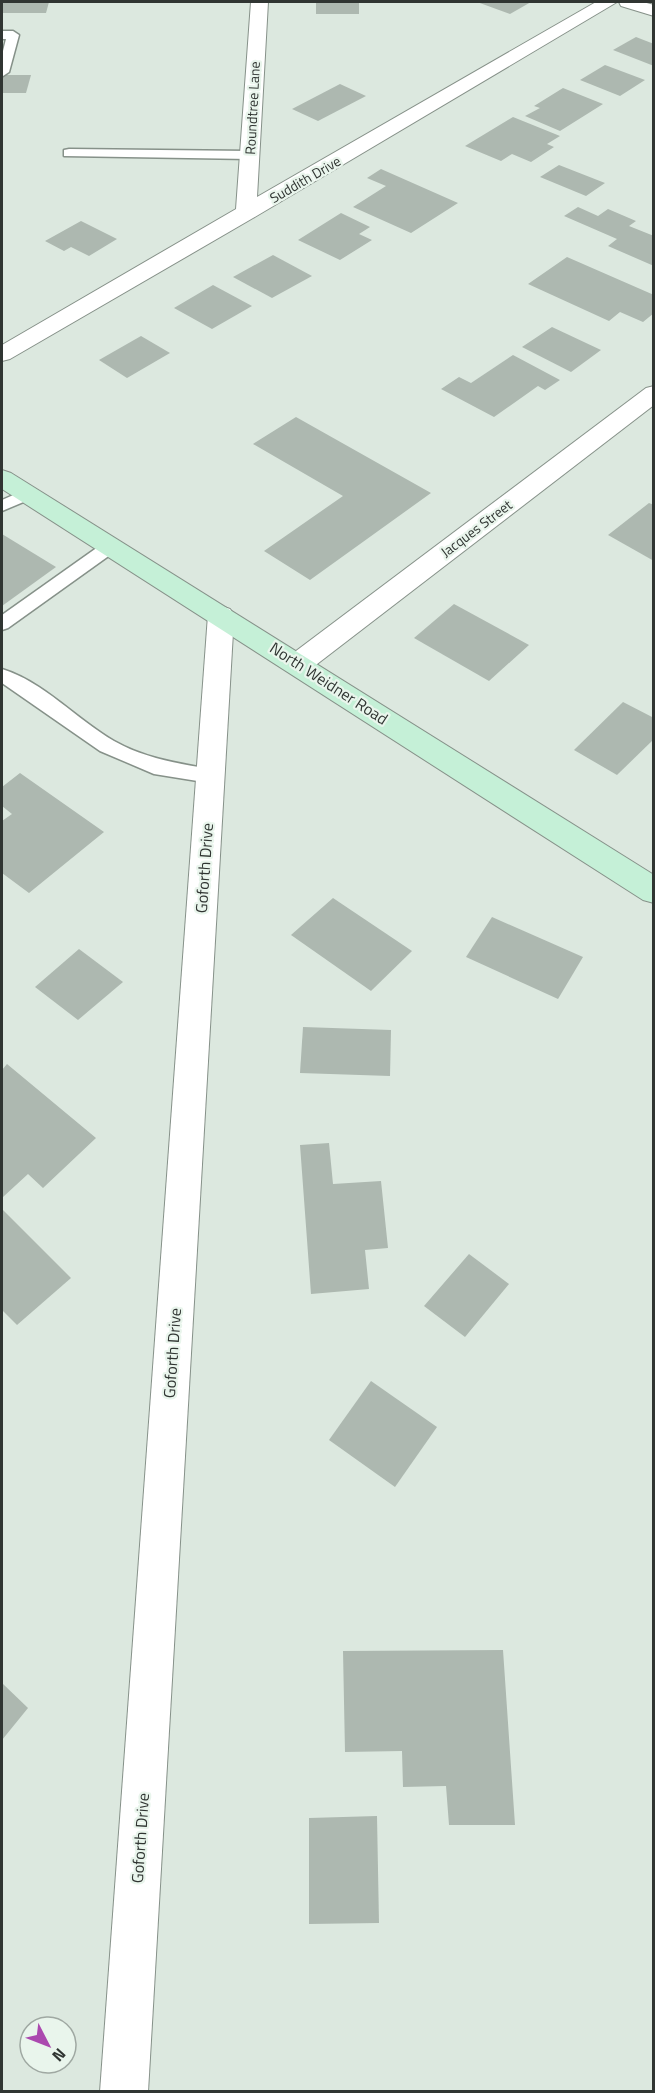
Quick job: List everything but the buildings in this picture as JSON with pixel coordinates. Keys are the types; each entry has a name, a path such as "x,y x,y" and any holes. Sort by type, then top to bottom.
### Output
{"main road":[{"name":"North Weidner Road","path":"2,478 654,891"}],"street":[{"name":"Roundtree Lane","path":"246,214 259,2"},
{"name":"Suddith Drive","path":"2,354 608,2"},
{"path":"627,2 654,11"},
{"name":"Jacques Street","path":"298,664 654,393"},
{"name":"Goforth Drive","path":"124,2091 221,615"}],"lane":[{"path":"2,35 13,35 3,72"},
{"path":"69,153 250,155"},
{"path":"2,506 27,494"},
{"path":"2,624 111,546"},
{"path":"2,676 16,682 107,746 153,767 210,776"}]}
